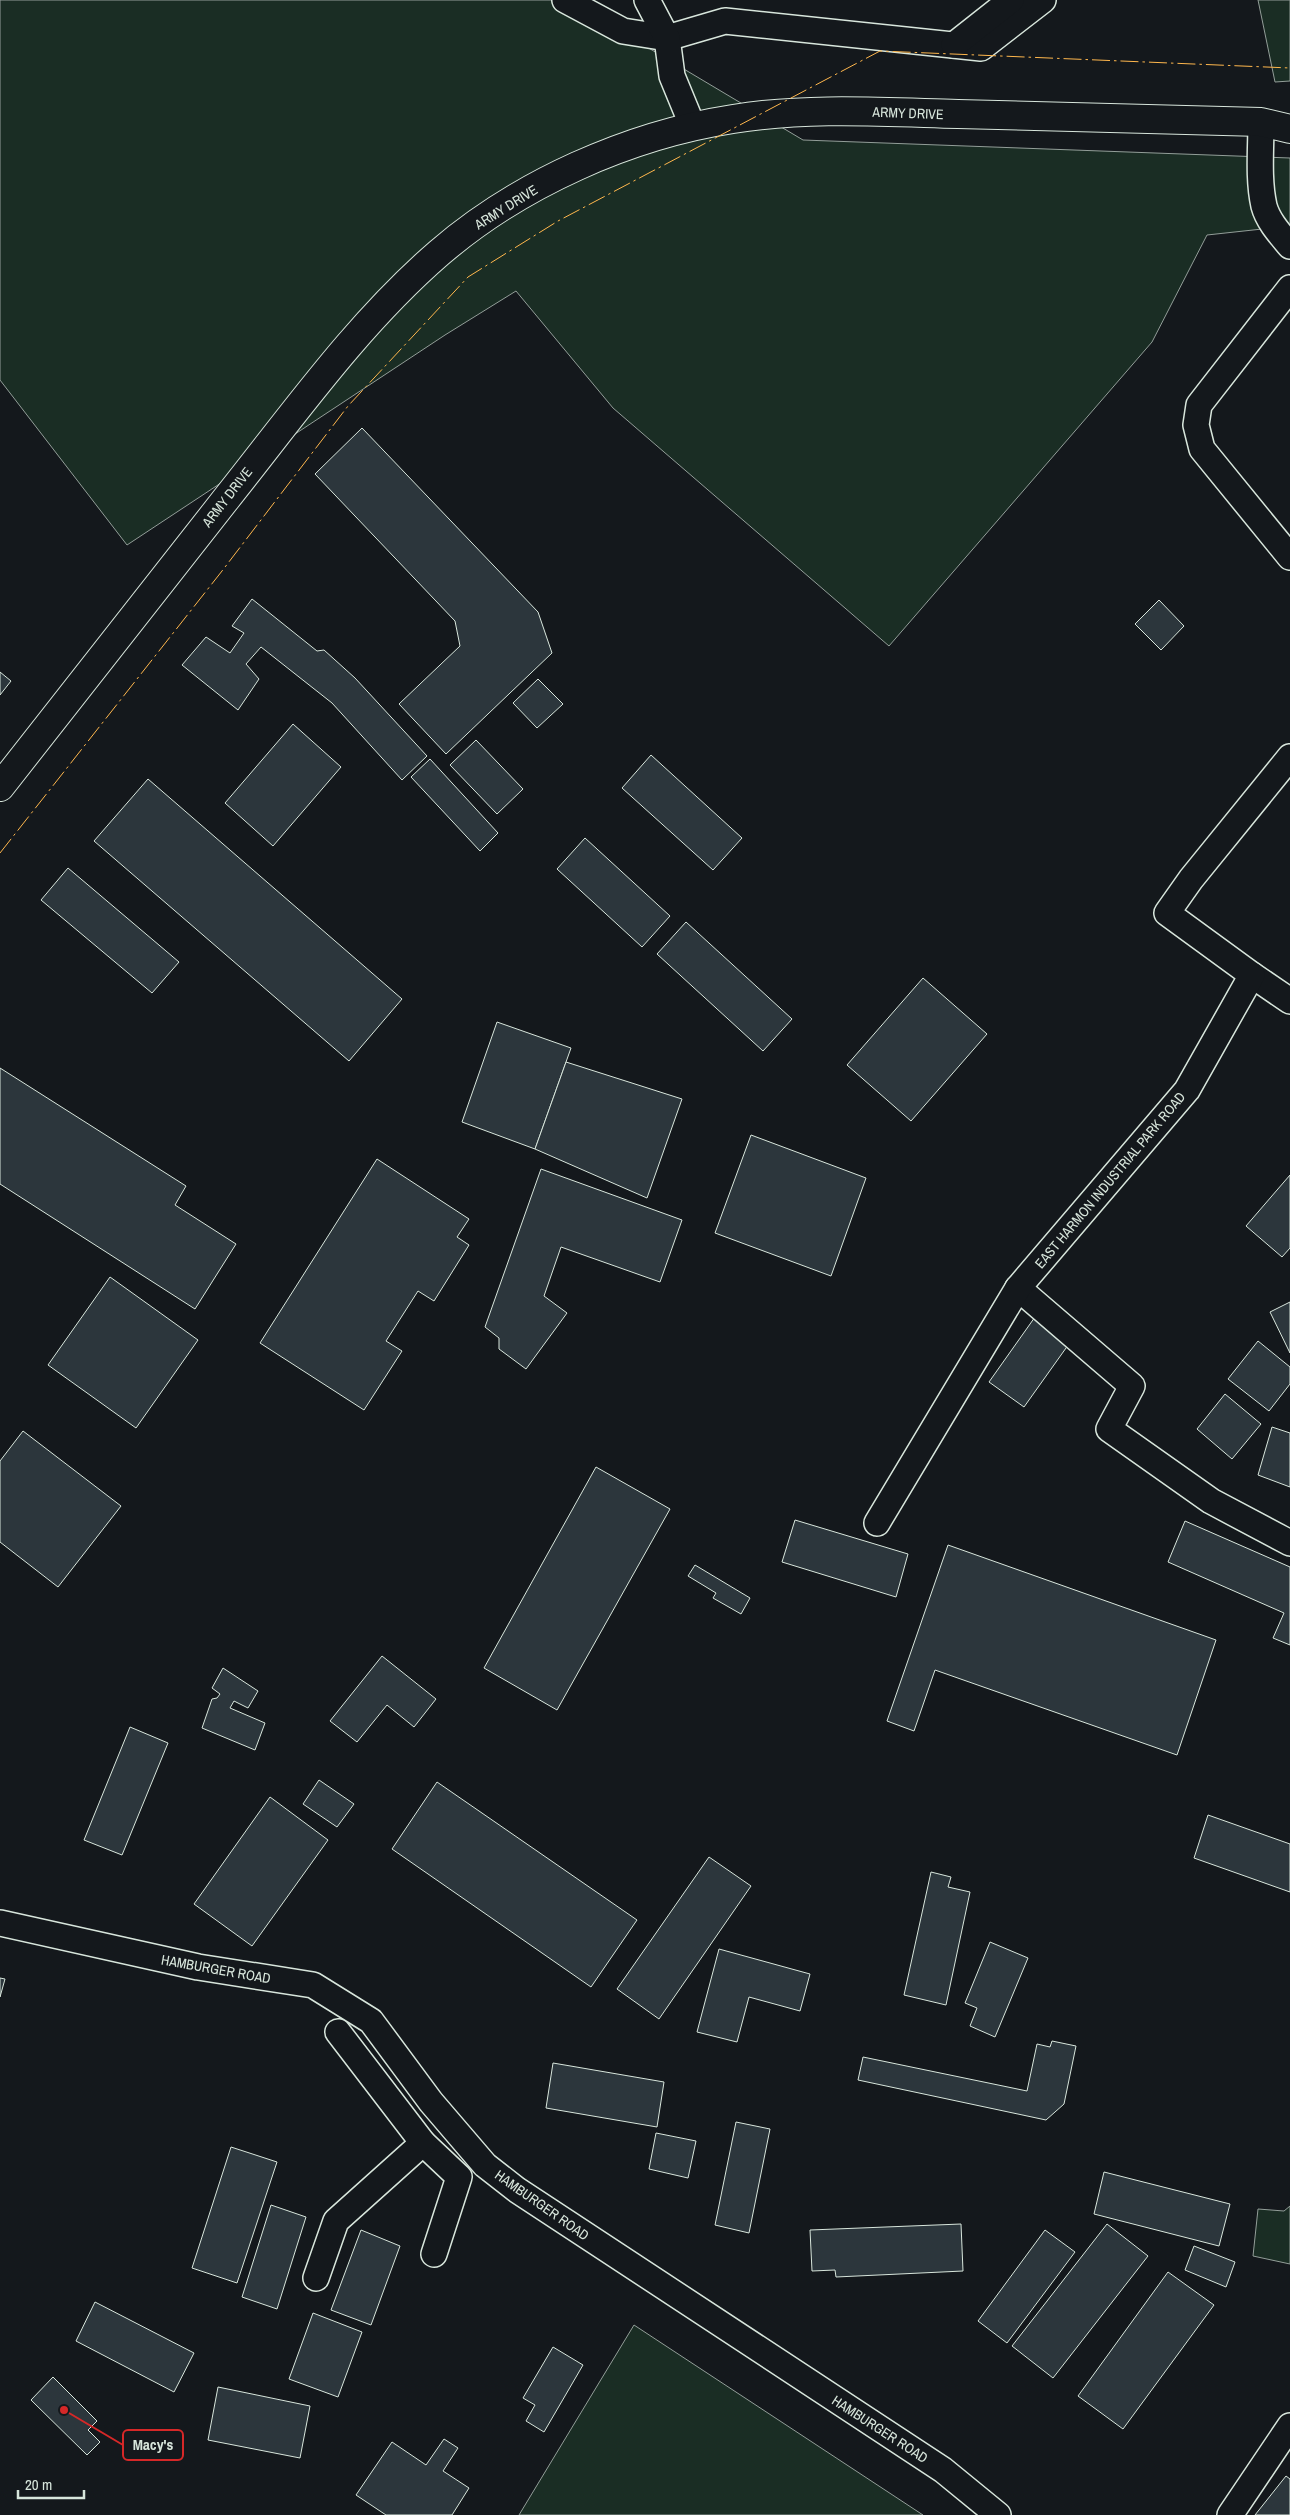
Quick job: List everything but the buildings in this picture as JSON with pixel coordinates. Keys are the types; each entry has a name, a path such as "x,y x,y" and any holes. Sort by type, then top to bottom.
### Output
{"main road":[{"name":"ARMY DRIVE","path":"0,787 320,381 375,316 441,251 480,222 520,197 608,155 693,127 775,113 822,112 1261,122 1290,117"},
{"name":"ARMY DRIVE","path":"1261,122 1290,129"}],"street":[{"path":"565,0 623,31 668,38 727,11 981,48 1043,0"},
{"path":"647,0 668,38 672,76 693,127"},
{"path":"954,45 1011,0"},
{"path":"1261,122 1262,186 1265,207 1276,229 1290,246"},
{"path":"1290,288 1199,405 1196,425 1202,449 1217,470 1290,557"},
{"path":"1290,757 1191,879 1167,913 1290,1001"},
{"name":"EAST HARMON INDUSTRIAL PARK ROAD","path":"877,1523 1018,1288 1187,1090 1252,975"},
{"path":"1018,1288 1132,1386 1109,1429 1211,1501 1290,1543"},
{"name":"HAMBURGER ROAD","path":"0,1923 198,1967 312,1985 371,2021 431,2102 480,2159 517,2190 942,2470 998,2515"},
{"path":"338,2032 423,2143 459,2177"},
{"path":"316,2278 336,2221 423,2143"},
{"path":"434,2254 459,2177 480,2159"},
{"path":"1230,2515 1290,2426"}],"green space":[{"path":"0,0 568,0 803,140 1290,158 1290,226 1207,235 1152,342 889,646 613,408 516,291 445,335 127,545 0,380"},
{"path":"1258,0 1290,0 1290,81 1275,82"},
{"path":"1290,2206 1290,2264 1253,2256 1258,2209 1284,2211"},
{"path":"634,2325 923,2515 519,2515"}],"power":[{"path":"0,853 222,571 348,406 468,277 558,221 880,51 1290,68"}],"place":[{"name":"Macy's","path":"64,2410"}]}
